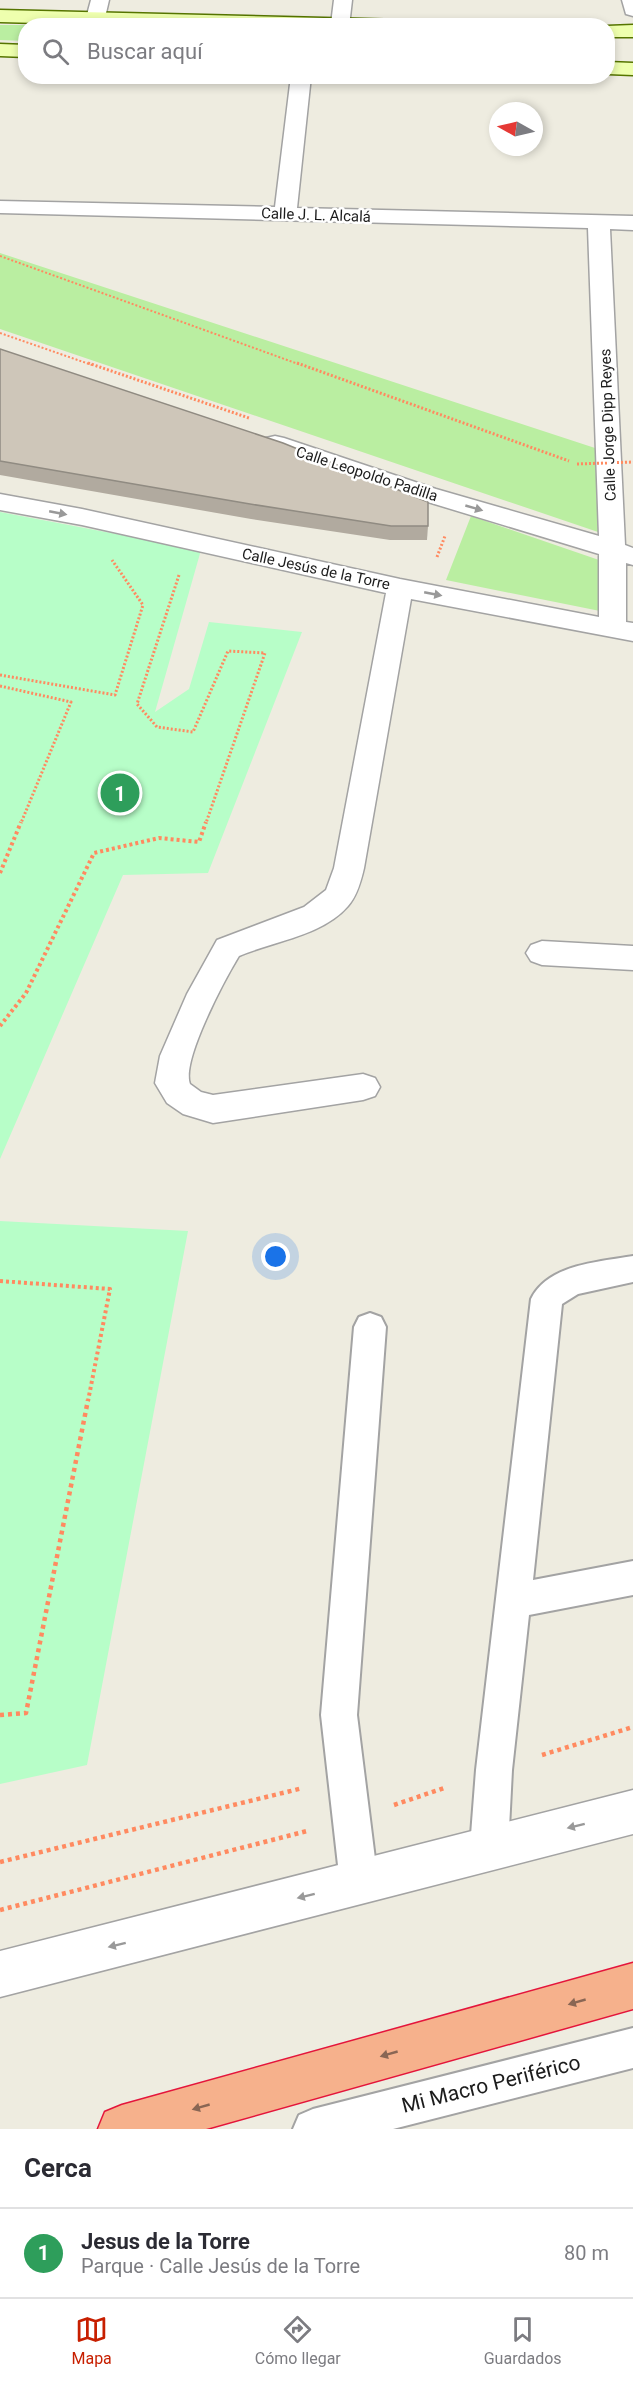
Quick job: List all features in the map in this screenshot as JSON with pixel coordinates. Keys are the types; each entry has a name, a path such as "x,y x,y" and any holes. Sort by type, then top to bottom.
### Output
{"highway":[{"path":"122,2129 633,1986"}],"main road":[{"path":"0,16 96,15 178,18"},
{"path":"615,31 633,31"},
{"path":"0,50 18,51"},
{"path":"615,68 633,69"}],"street":[{"path":"342,18 343,0"},
{"path":"631,0 633,10"},
{"path":"285,214 300,84"},
{"name":"Calle J. L. Alcalá","path":"0,207 633,223"},
{"name":"Calle Jorge Dipp Reyes","path":"599,223 622,553 623,630"},
{"name":"Calle Leopoldo Padilla","path":"258,429 427,494 622,553"},
{"name":"Calle Jesús de la Torre","path":"0,502 400,588 623,630"},
{"path":"363,1087 213,1109 199,1106 178,1094 172,1084 171,1074 176,1055 228,948 318,912 336,899 342,890 349,868 400,588"},
{"path":"542,953 633,958"},
{"path":"0,1974 633,1812"}],"lane":[{"path":"489,1848 494,1770 548,1299 552,1292 568,1284 633,1269"},
{"path":"359,1883 339,1715 370,1328"},
{"path":"513,1601 633,1578"},
{"name":"Mi Macro Periférico","path":"314,2129 633,2048"}],"path":[{"path":"0,256 577,464 633,462"},
{"path":"0,333 258,429"},
{"path":"0,675 115,695 143,605 107,553"},
{"path":"0,1026 26,993 94,853 159,838 199,842 265,653 228,651 192,732 157,727 137,704 181,568"},
{"path":"0,686 71,702 0,873"},
{"path":"0,1281 110,1289 26,1713 0,1715"},
{"path":"0,1862 284,1793"}],"green space":[{"path":"0,25 18,25 18,41 0,40"},
{"path":"0,253 595,448 598,532 0,329"},
{"path":"0,512 201,550 155,712 189,689 209,622 302,632 208,873 123,875 0,1159"},
{"path":"471,516 599,560 600,611 446,580"},
{"path":"0,1221 188,1231 87,1765 0,1784"}],"building":[{"path":"0,349 283,443 428,502 428,526 391,526 0,461"}],"place":[{"name":"Jesus de la Torre","path":"120,793"}]}
